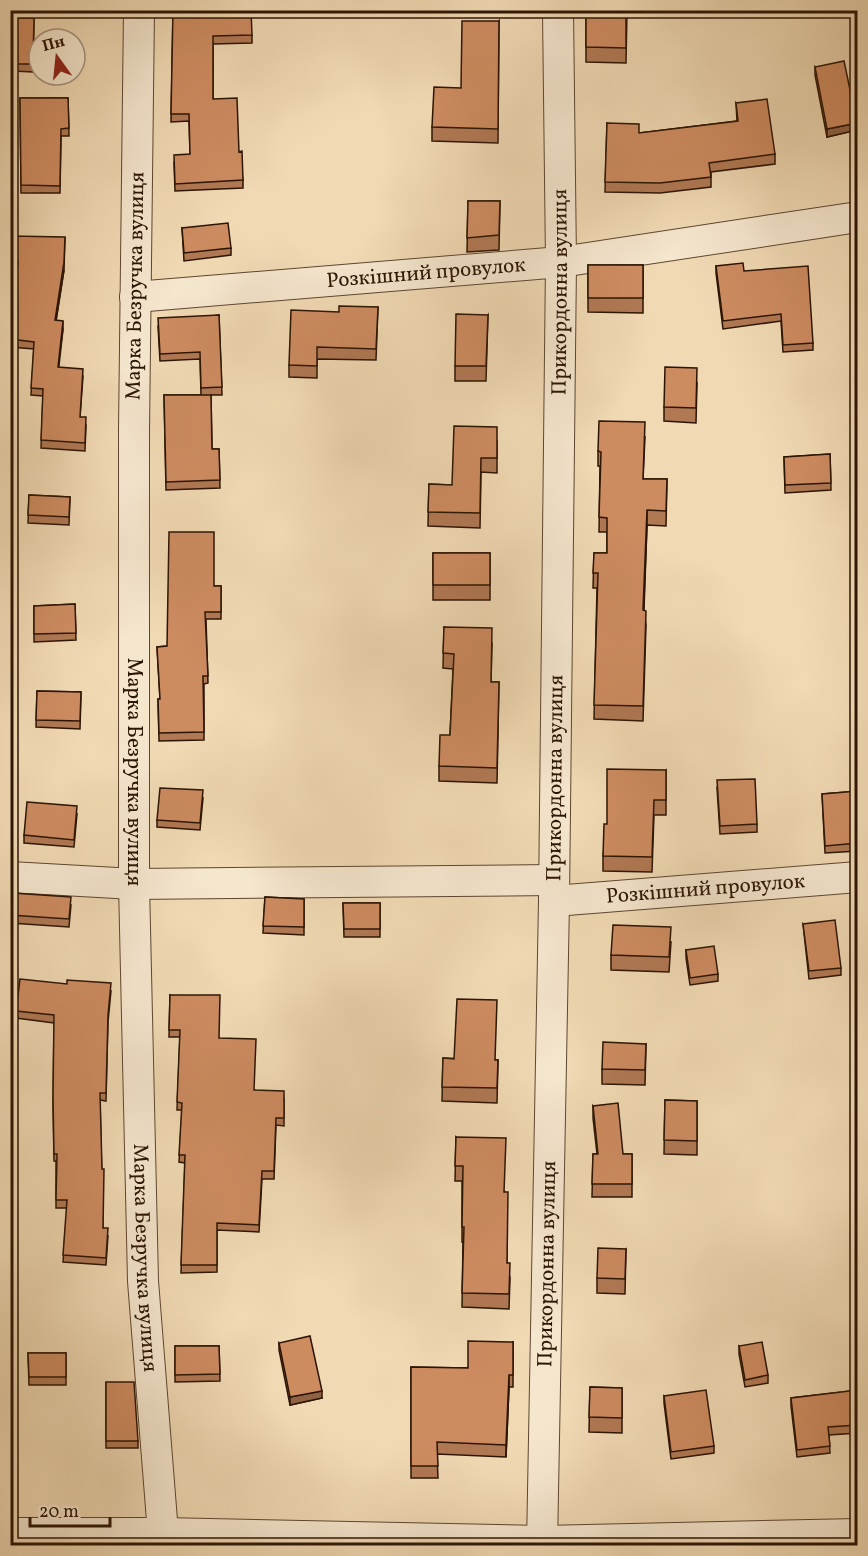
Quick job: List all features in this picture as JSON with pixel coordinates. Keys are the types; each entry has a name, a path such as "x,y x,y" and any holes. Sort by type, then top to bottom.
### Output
{"street":[{"name":"Марка Безручка вулиця","path":"140,10 135,297 134,884 143,1281 163,1533"},
{"name":"Прикордонна вулиця","path":"542,1543 554,891 561,262 558,10"},
{"name":"Розкішний провулок","path":"135,297 561,262 858,217"},
{"name":"Розкішний провулок","path":"10,877 134,884 554,891 858,877"},
{"path":"10,1533 163,1533 542,1543 858,1534"}],"building":[{"path":"173,10 251,10 252,35 213,36 213,99 237,98 239,152 242,151 243,180 175,184 174,155 190,154 189,114 171,114"},
{"path":"595,10 626,10 626,48 586,47 586,16 595,16"},
{"path":"14,18 34,18 34,27 27,27 27,64 13,64"},
{"path":"462,21 499,21 498,129 432,127 434,87 461,88"},
{"path":"844,61 857,123 827,129 815,67"},
{"path":"20,98 68,98 69,128 61,129 60,186 21,185"},
{"path":"767,99 775,154 709,163 711,177 660,183 605,182 607,123 639,124 639,133 738,121 736,103"},
{"path":"468,201 500,201 499,235 467,238"},
{"path":"228,223 231,248 184,253 182,228"},
{"path":"10,236 65,237 64,262 55,320 63,321 58,367 83,369 80,417 86,417 85,443 41,440 43,389 31,388 34,342 10,339 18,262 10,262"},
{"path":"743,263 744,271 808,266 813,343 783,345 781,314 723,321 716,266"},
{"path":"588,265 643,265 643,298 588,298"},
{"path":"339,306 378,307 376,349 317,347 317,366 289,365 291,310 339,312"},
{"path":"456,314 488,315 486,366 455,366"},
{"path":"219,315 222,387 201,388 200,352 160,354 158,318"},
{"path":"665,367 697,368 696,408 664,407"},
{"path":"164,395 211,395 212,449 219,449 220,480 166,482"},
{"path":"599,421 645,422 643,479 667,479 666,511 647,510 643,610 646,611 643,706 594,705 598,573 593,573 594,553 607,553 607,518 599,517 601,452 598,451"},
{"path":"454,426 497,427 497,458 481,458 480,513 428,512 429,484 452,485"},
{"path":"830,454 831,483 785,485 784,457"},
{"path":"29,495 70,497 69,517 28,515"},
{"path":"169,532 214,532 214,586 221,586 221,612 205,612 208,676 203,676 204,732 159,733 157,647 167,646"},
{"path":"433,553 490,553 490,585 433,585"},
{"path":"75,604 76,633 34,634 34,606"},
{"path":"444,627 492,628 491,682 499,682 497,768 439,766 440,735 450,735 454,654 443,653"},
{"path":"37,691 81,692 80,721 36,720"},
{"path":"607,769 666,770 666,800 654,800 652,857 603,856 604,824 607,824"},
{"path":"755,779 757,824 720,826 717,780"},
{"path":"160,788 203,790 200,823 157,820"},
{"path":"858,791 858,843 825,846 822,794"},
{"path":"27,802 77,806 74,840 24,835"},
{"path":"12,893 71,897 69,919 10,915"},
{"path":"265,897 304,899 304,927 263,926"},
{"path":"343,903 380,903 380,929 344,929"},
{"path":"835,920 841,968 809,971 803,924"},
{"path":"613,925 671,927 669,957 611,955"},
{"path":"714,946 718,974 690,978 686,950"},
{"path":"20,979 67,984 67,980 111,983 106,1093 100,1093 102,1169 104,1169 103,1228 108,1228 106,1258 63,1255 67,1200 56,1200 57,1154 54,1154 53,1097 54,1015 16,1011"},
{"path":"170,995 220,995 219,1038 256,1039 254,1090 284,1091 284,1118 276,1118 274,1171 262,1171 259,1225 217,1223 217,1265 181,1265 185,1155 179,1155 182,1103 177,1102 180,1030 169,1030"},
{"path":"457,999 497,1000 495,1060 498,1060 497,1088 442,1087 443,1058 454,1059"},
{"path":"603,1042 646,1044 645,1070 602,1069"},
{"path":"665,1100 697,1101 697,1141 664,1140"},
{"path":"618,1103 623,1154 632,1154 632,1184 592,1184 593,1154 598,1154 593,1106"},
{"path":"456,1137 506,1138 504,1192 508,1192 509,1294 462,1293 463,1166 455,1166"},
{"path":"598,1248 626,1249 625,1279 597,1278"},
{"path":"310,1336 322,1391 290,1397 279,1343"},
{"path":"468,1341 513,1342 513,1375 509,1375 506,1445 437,1442 438,1466 411,1466 411,1367 468,1368"},
{"path":"762,1342 768,1375 745,1380 739,1346"},
{"path":"175,1346 219,1346 220,1374 175,1375"},
{"path":"28,1353 66,1353 66,1377 29,1377"},
{"path":"106,1382 134,1382 138,1441 106,1441"},
{"path":"590,1387 622,1388 622,1418 589,1417"},
{"path":"706,1390 714,1446 671,1452 664,1396"},
{"path":"858,1390 858,1425 828,1427 830,1446 797,1450 791,1398"}]}
